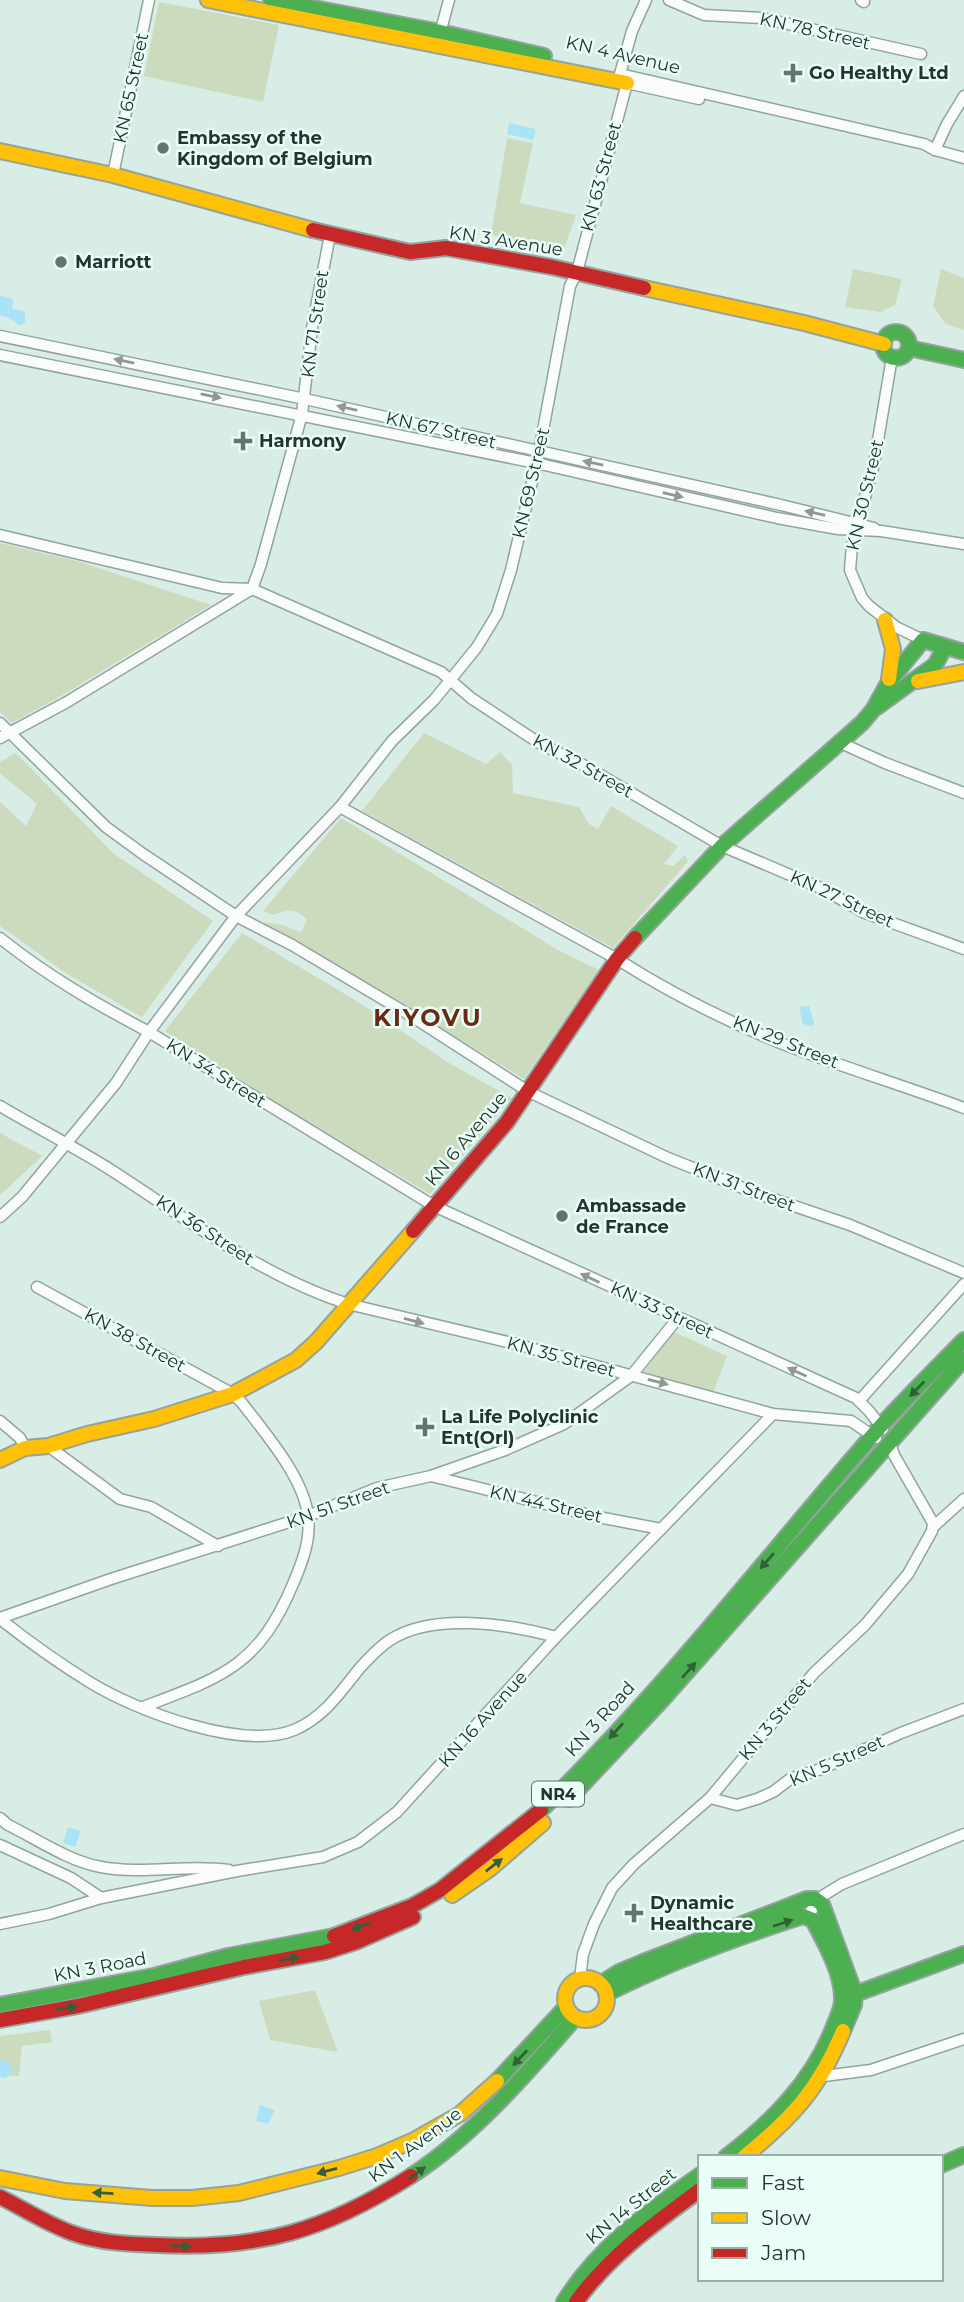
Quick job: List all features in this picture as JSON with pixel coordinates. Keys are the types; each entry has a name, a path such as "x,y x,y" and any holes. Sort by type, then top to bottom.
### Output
{"main road":[{"name":"KN 4 Avenue","path":"208,0 438,38"},
{"name":"KN 4 Avenue","path":"271,0 624,79"},
{"name":"KN 3 Avenue","path":"0,150 113,175 330,235 410,252 446,248 577,272 804,323 884,344"},
{"path":"898,333 908,340 909,348 902,356 892,358 886,352 884,344 887,337 898,333"},
{"path":"909,348 964,360"},
{"path":"885,620 895,653 888,683"},
{"path":"923,640 964,652"},
{"name":"KN 6 Avenue","path":"873,710 888,683 923,640"},
{"name":"KN 6 Avenue","path":"0,1460 25,1448 48,1446 86,1434 154,1419 233,1394 296,1360 316,1342 507,1122 617,959 722,846 841,743 873,710 934,665 945,647"},
{"path":"913,682 964,672"},
{"name":"KN 3 Road","path":"0,2005 154,1976 228,1956 329,1938 412,1906 440,1890 533,1818 575,1777 718,1618 878,1431 964,1340"},
{"name":"KN 3 Road","path":"0,2020 78,2006 325,1952 356,1942 430,1909 491,1868 583,1786 890,1449 964,1359"},
{"path":"603,1989 619,1972 807,1899 818,1901 823,1906 851,2014 815,2077 781,2127 746,2155"},
{"path":"603,1989 807,1916 817,1927 839,1982 848,1996"},
{"path":"848,1996 964,1954"},
{"path":"587,1978 603,1989 606,2007 596,2018 589,2021 571,2013 564,2000 569,1987 580,1979 587,1978"},
{"name":"KN 1 Avenue","path":"0,2178 65,2191 152,2198 192,2198 249,2191 340,2168 412,2141 460,2114 571,2013"},
{"name":"KN 1 Avenue","path":"0,2197 61,2229 104,2242 129,2245 228,2246 311,2229 369,2203 414,2176 491,2111 533,2067 571,2013"},
{"path":"728,2155 771,2120 815,2077"},
{"path":"943,2164 964,2155"},
{"name":"KN 14 Street","path":"564,2302 587,2268 610,2244 698,2182"},
{"name":"KN 14 Street","path":"576,2302 598,2273 621,2250 698,2182"}],"street":[{"name":"KN 65 Street","path":"113,175 149,0"},
{"path":"438,38 449,0"},
{"path":"646,0 632,31 624,79 964,158"},
{"name":"KN 78 Street","path":"669,0 704,15 762,18 921,54"},
{"name":"KN 63 Street","path":"577,272 624,79"},
{"path":"935,150 964,96"},
{"name":"KN 71 Street","path":"252,589 302,414 312,328 330,235"},
{"name":"KN 69 Street","path":"149,1032 236,916 340,807 392,741 434,700 477,647 501,604 511,570 539,452 570,286 577,272"},
{"name":"KN 67 Street","path":"0,336 305,399 781,505 859,527"},
{"name":"KN 67 Street","path":"0,355 536,463 777,518 859,527 964,544"},
{"name":"KN 30 Street","path":"892,358 874,464 850,558 855,584 862,598 885,620 923,640"},
{"path":"777,518 781,505"},
{"path":"0,535 222,588 252,589"},
{"path":"0,738 67,702 252,589"},
{"name":"KN 32 Street","path":"252,589 441,672 471,698 539,743 585,766 722,846"},
{"name":"KN 31 Street","path":"0,723 106,827 236,916 292,945 408,1014 529,1092 668,1158 753,1192 850,1225 964,1273"},
{"path":"841,743 964,793"},
{"name":"KN 29 Street","path":"340,807 645,977 775,1040 964,1108"},
{"name":"KN 27 Street","path":"722,846 823,889 865,913 964,949"},
{"name":"KN 34 Street","path":"0,938 34,966 149,1032 434,1206"},
{"path":"0,1217 22,1197 116,1083 149,1032"},
{"name":"KN 36 Street","path":"0,1105 68,1142 263,1268 311,1292 348,1304"},
{"name":"KN 33 Street","path":"434,1206 859,1401 878,1431"},
{"path":"859,1401 964,1284"},
{"name":"KN 38 Street","path":"37,1287 233,1394"},
{"name":"KN 35 Street","path":"348,1304 512,1343 773,1414"},
{"name":"KN 51 Street","path":"0,1618 111,1579 309,1516 377,1488 431,1476 505,1450 564,1424 631,1376 678,1318"},
{"path":"143,1707 219,1677 257,1647 278,1615 298,1574 308,1541 309,1516 297,1483 288,1466 233,1394"},
{"path":"773,1414 842,1418 878,1431 932,1518 933,1527"},
{"name":"KN 16 Avenue","path":"0,1924 49,1914 101,1898 332,1854 358,1842 397,1812 556,1637 773,1414"},
{"path":"0,1421 20,1438 25,1448"},
{"path":"48,1446 120,1499 151,1507 218,1546"},
{"name":"KN 44 Street","path":"431,1476 585,1514 661,1529"},
{"name":"KN 3 Street","path":"580,1979 580,1966 591,1933 611,1888 634,1864 710,1798 814,1673 864,1625 908,1574 933,1527 964,1499"},
{"path":"0,1618 30,1642 92,1683 143,1707 221,1732 256,1738 292,1731 312,1720 338,1697 381,1647 406,1632 432,1625 476,1625 526,1629 556,1637"},
{"name":"KN 5 Street","path":"710,1798 737,1805 757,1799 773,1792 790,1779 821,1769 901,1733 964,1709"},
{"path":"0,1818 8,1825 97,1866 133,1870 205,1867 237,1871"},
{"path":"807,1916 818,1901 842,1884 964,1834"},
{"path":"0,1845 71,1878 101,1898"},
{"path":"815,2077 871,2070 964,2039"}],"green space":[{"path":"159,2 279,25 263,102 144,76"},
{"path":"507,138 533,143 520,203 576,215 565,246 560,249 491,235"},
{"path":"853,269 902,279 895,305 880,312 845,307"},
{"path":"941,269 964,278 964,330 946,324 933,306"},
{"path":"0,543 77,561 211,605 12,723 0,712"},
{"path":"424,733 486,764 500,752 512,765 513,793 579,807 589,824 598,829 611,806 678,846 664,864 673,866 685,855 688,861 613,948 362,811"},
{"path":"16,753 114,854 213,921 142,1017 67,974 0,926 0,802 26,826 37,804 0,773 0,762"},
{"path":"341,818 558,950 599,970 524,1079 438,1026 443,1012 428,1005 417,1014 262,922 279,924 301,932 307,920 299,913 287,911 273,915 263,911"},
{"path":"242,933 360,1003 449,1063 512,1098 430,1194 291,1112 165,1031"},
{"path":"0,1133 42,1156 0,1195"},
{"path":"674,1332 727,1356 713,1393 642,1374"},
{"path":"315,1990 338,2052 270,2040 259,2001"},
{"path":"50,2030 52,2042 22,2046 19,2076 0,2075 0,2036"}],"water":[{"path":"509,123 536,129 533,140 507,134"},
{"path":"0,295 13,299 12,308 25,312 25,322 21,326 7,317 0,316"},
{"path":"809,1006 814,1023 812,1026 803,1024 799,1007"},
{"path":"68,1827 81,1831 75,1847 63,1843"},
{"path":"7,2060 12,2072 6,2078 0,2077 0,2061"},
{"path":"260,2105 275,2110 268,2124 256,2121"}],"traffic: fast":[{"path":"271,0 440,32 544,56"},
{"path":"896,332 905,336 909,345 905,354 896,358 887,354 883,345 887,336 896,332"},
{"path":"909,348 964,360"},
{"path":"635,938 722,846 862,723 873,710 888,683 923,640 964,652"},
{"path":"877,707 935,665 945,647"},
{"path":"541,1810 630,1719 879,1428 964,1340"},
{"path":"569,1799 662,1700 964,1359"},
{"path":"600,1984 643,1962 807,1899 815,1899 822,1904 855,1994 854,2005 843,2031"},
{"path":"606,1994 678,1961 752,1933 803,1916 813,1920 840,1980 842,2000 839,2013 825,2046 803,2082 775,2115 728,2155"},
{"path":"0,2005 154,1976 228,1956 334,1936"},
{"path":"855,1994 964,1954"},
{"path":"497,2081 566,2007"},
{"path":"411,2176 477,2123 575,2018"},
{"path":"943,2164 964,2155"},
{"path":"564,2302 577,2282 608,2247 698,2176"}],"traffic: slow":[{"path":"208,0 627,83"},
{"path":"0,151 113,175 313,230"},
{"path":"644,288 804,323 884,344"},
{"path":"885,620 893,649 889,679"},
{"path":"918,681 964,672"},
{"path":"0,1460 25,1448 48,1446 154,1419 233,1394 296,1360 316,1342 413,1231"},
{"path":"452,1895 491,1868 543,1823"},
{"path":"586,1978 601,1984 607,1999 601,2014 586,2020 571,2014 565,1999 571,1984 586,1978"},
{"path":"746,2155 803,2101 824,2070 843,2031"},
{"path":"0,2178 65,2191 152,2198 192,2198 239,2193 339,2168 412,2141 460,2114 497,2081"}],"traffic: jam":[{"path":"313,230 410,252 446,248 552,267 644,288"},
{"path":"413,1231 507,1122 617,959 635,938"},
{"path":"334,1936 412,1906 440,1890 541,1810"},
{"path":"0,2020 78,2006 244,1967 325,1952 356,1942 413,1917"},
{"path":"0,2197 54,2225 93,2239 146,2245 194,2246 260,2240 290,2233 349,2211 411,2176"},
{"path":"576,2302 618,2255 698,2192"}],"place":[{"name":"Go Healthy Ltd","path":"793,73"},
{"name":"Embassy of the Kingdom of Belgium","path":"163,148"},
{"name":"Marriott","path":"61,262"},
{"name":"Harmony","path":"243,441"},
{"name":"Ambassade de France","path":"562,1216"},
{"name":"La Life Polyclinic Ent(Orl)","path":"425,1427"},
{"name":"Dynamic Healthcare","path":"634,1913"}],"district":[{"name":"KIYOVU","path":"428,1018"}]}
